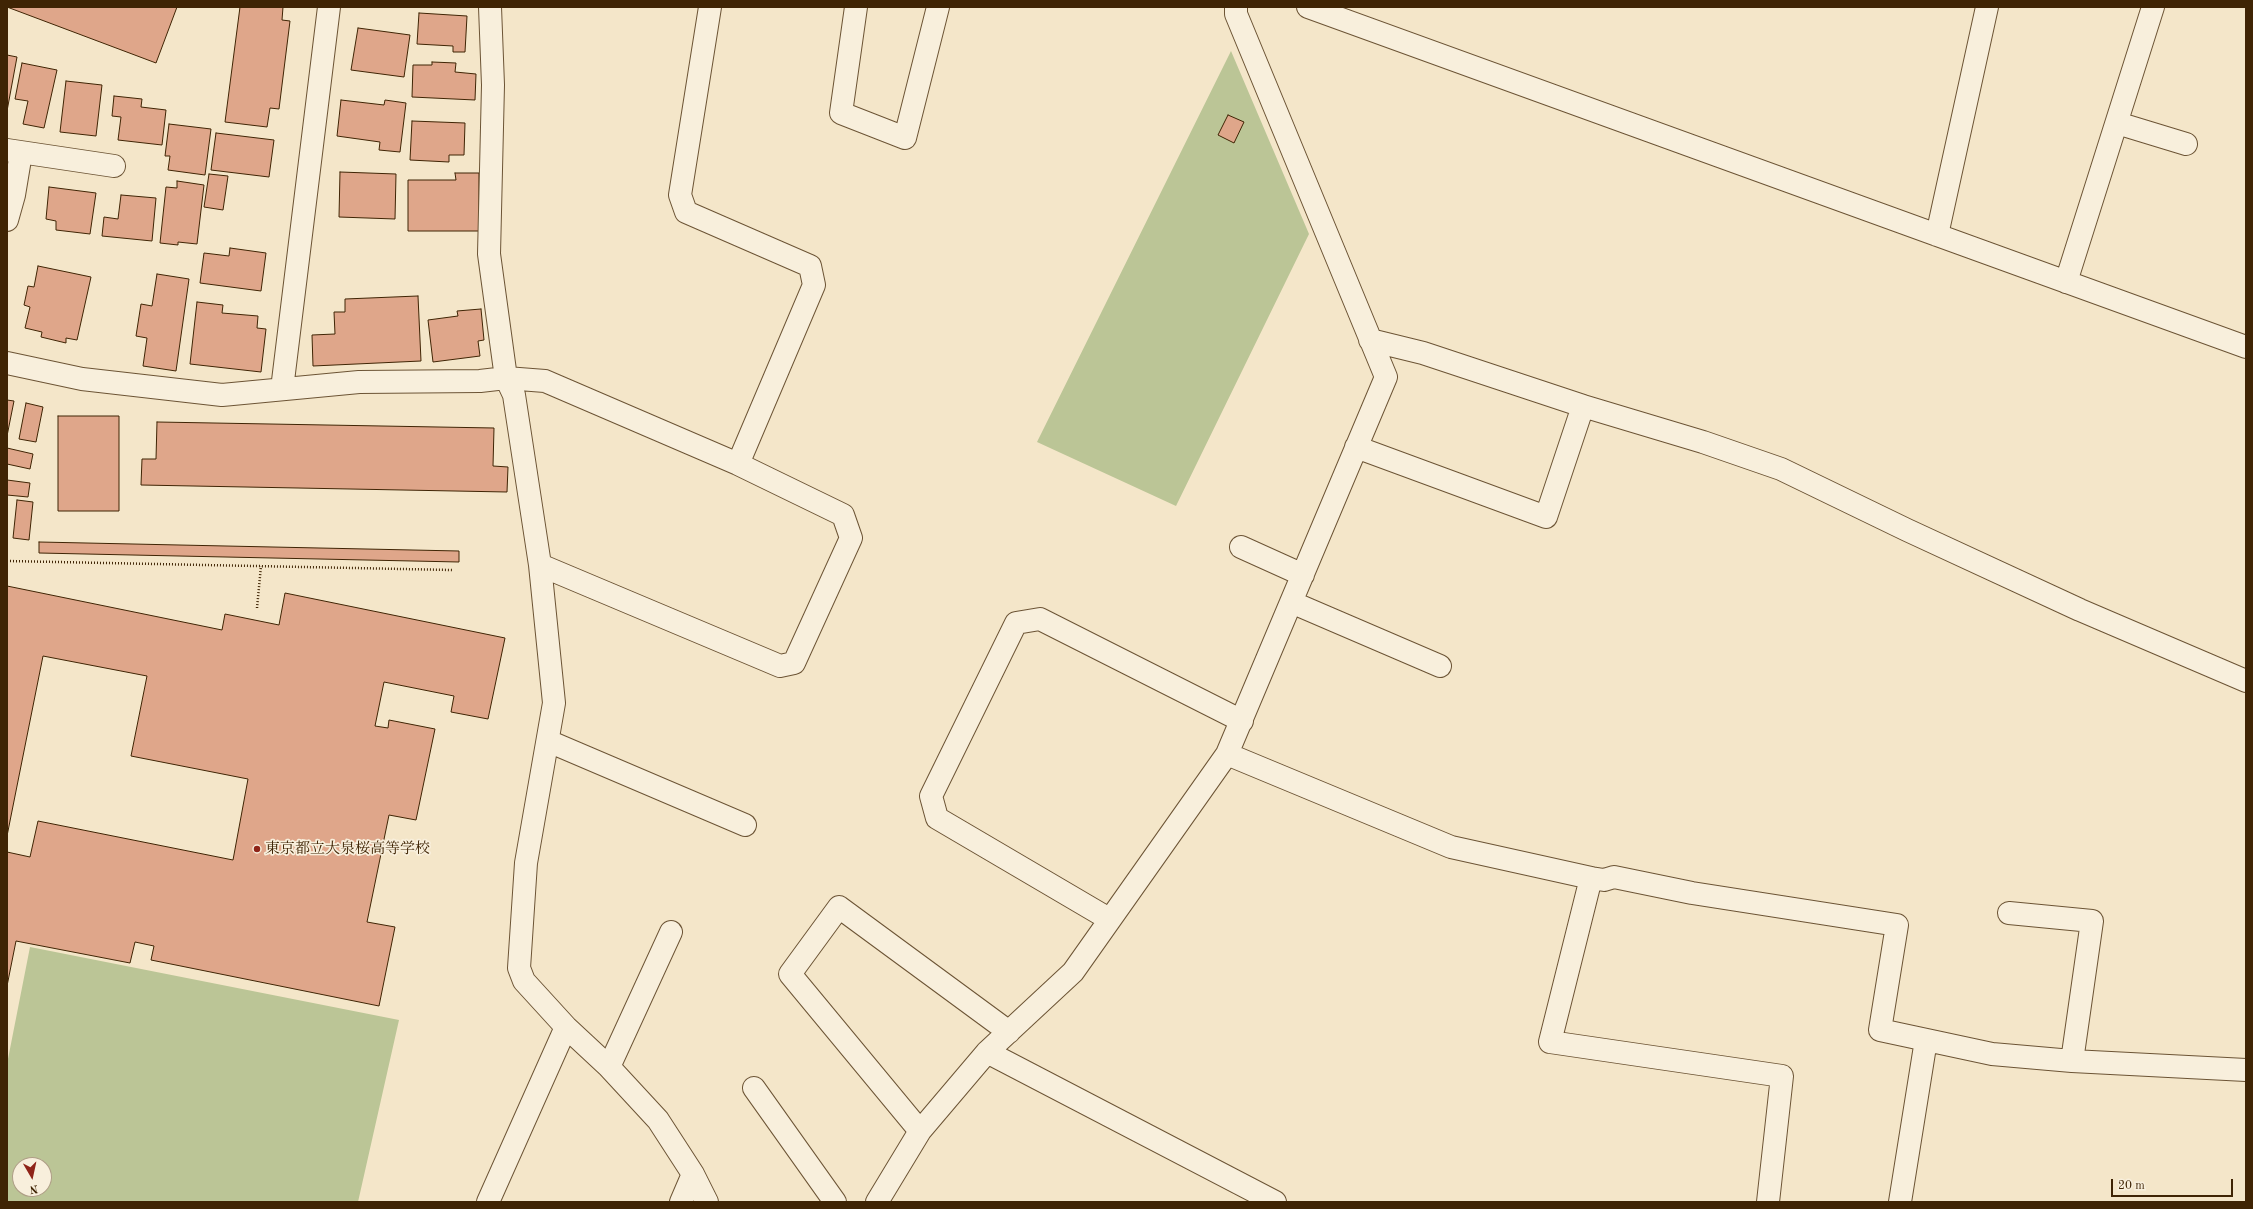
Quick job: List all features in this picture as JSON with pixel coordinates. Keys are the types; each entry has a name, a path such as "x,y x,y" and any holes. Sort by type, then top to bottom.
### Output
{"street":[{"path":"282,389 329,7"},
{"path":"490,7 493,85 489,254 506,378 514,395 540,565 554,703 526,863 519,968 524,981 566,1027 609,1067 658,1120 693,1174 707,1202"},
{"path":"710,7 680,195 686,212 810,266 814,286 738,464"},
{"path":"856,7 841,113 905,138 938,7"},
{"path":"877,1202 920,1131 987,1052 1073,972 1227,754 1386,377 1236,14 1236,7"},
{"path":"1308,7 2246,347"},
{"path":"1937,235 1987,7"},
{"path":"2066,282 2153,7"},
{"path":"2117,123 2186,144"},
{"path":"7,220 14,195 14,151 114,166"},
{"path":"1370,340 1423,353 1583,406 1702,442 1781,469 1907,530 2080,610 2246,682"},
{"path":"7,363 82,379 222,395 359,382 480,381 506,378 545,381 738,464 843,515 851,538 794,663 780,666 540,565"},
{"path":"1356,447 1546,517 1583,406"},
{"path":"1241,547 1303,575"},
{"path":"1291,602 1440,666"},
{"path":"1109,920 937,818 931,796 1016,624 1040,619 1242,721"},
{"path":"548,741 745,825"},
{"path":"1227,754 1451,848 1591,878 1604,880 1614,876 1692,892 1897,925 1880,1030 1992,1054 2072,1061 2246,1070"},
{"path":"1591,878 1550,1042 1782,1076 1768,1202"},
{"path":"920,1131 790,974 839,907 1009,1032"},
{"path":"2009,913 2092,921 2072,1061"},
{"path":"609,1067 670,932"},
{"path":"488,1202 566,1027"},
{"path":"1900,1202 1926,1040"},
{"path":"987,1052 1275,1202"},
{"path":"754,1088 835,1202"},
{"path":"681,1202 693,1174"}],"path":[{"path":"7,561 452,570"},
{"path":"257,608 261,566"}],"green space":[{"path":"1231,51 1309,234 1176,506 1037,442"},
{"path":"30,947 399,1020 358,1202 7,1202 7,1064"}],"building":[{"path":"7,7 177,7 156,63"},
{"path":"240,7 283,7 282,20 290,21 279,109 270,108 267,127 225,122"},
{"path":"419,13 467,16 465,52 453,52 453,46 417,44"},
{"path":"358,28 410,35 404,77 351,70"},
{"path":"7,55 17,57 7,111"},
{"path":"432,62 456,63 455,72 476,74 475,100 412,97 413,65 432,65"},
{"path":"22,63 57,70 44,128 23,124 28,101 15,99"},
{"path":"66,81 102,85 96,136 60,132"},
{"path":"114,96 142,99 141,107 166,110 162,145 118,140 121,117 112,116"},
{"path":"341,100 384,105 385,100 406,103 400,152 379,150 380,142 337,136"},
{"path":"1228,115 1244,122 1234,143 1218,135"},
{"path":"412,121 465,123 464,155 449,155 449,162 410,160"},
{"path":"169,124 211,129 205,175 168,170 170,156 165,156"},
{"path":"216,133 274,140 269,177 211,170"},
{"path":"340,172 396,174 395,219 339,217"},
{"path":"455,173 479,173 479,231 408,231 408,180 456,180"},
{"path":"209,174 228,176 223,210 204,207"},
{"path":"177,181 204,185 197,244 178,242 178,245 160,243 166,187 177,188"},
{"path":"49,187 96,193 90,234 56,230 56,221 46,219"},
{"path":"121,195 156,198 152,241 102,236 104,217 118,219"},
{"path":"230,248 266,253 261,291 200,283 204,253 229,256"},
{"path":"38,266 91,277 77,340 66,338 66,343 41,337 42,332 25,328 30,307 24,305 28,286 34,287"},
{"path":"157,274 189,279 176,371 143,366 147,338 136,336 141,304 152,306"},
{"path":"418,296 421,361 313,366 312,335 335,334 334,312 345,312 345,299"},
{"path":"197,302 223,305 222,313 258,316 257,328 266,329 261,372 190,364"},
{"path":"481,309 484,340 478,341 480,356 433,362 428,320 458,316 457,311"},
{"path":"7,400 14,401 7,436"},
{"path":"26,403 43,407 36,442 19,439"},
{"path":"58,416 119,416 119,511 58,511"},
{"path":"157,422 494,428 493,466 508,467 507,492 141,485 142,459 156,459"},
{"path":"7,448 33,454 30,469 7,464"},
{"path":"7,480 30,483 28,497 7,495"},
{"path":"17,500 33,502 29,540 13,538"},
{"path":"39,542 459,551 459,562 39,553"},
{"path":"7,586 222,630 225,614 279,625 285,593 505,638 488,719 451,712 454,696 384,682 375,726 388,728 389,720 435,729 416,820 389,815 367,922 395,927 379,1006 151,960 154,946 135,942 130,963 16,941 7,986 7,852 30,857 38,821 233,860 248,779 131,756 147,676 43,656 7,836"}],"place":[{"name":"東京都立大泉桜高等学校","path":"257,849"}]}
